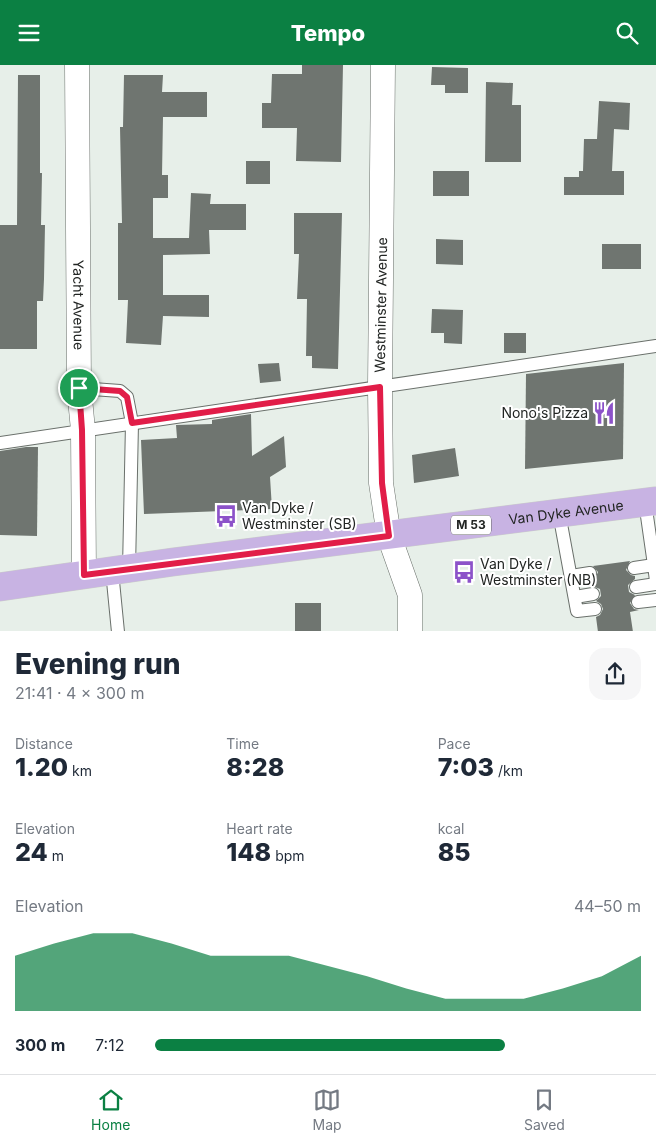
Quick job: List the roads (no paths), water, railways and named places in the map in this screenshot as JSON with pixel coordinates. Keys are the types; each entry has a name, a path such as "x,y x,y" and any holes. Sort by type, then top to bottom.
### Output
{"main road":[{"name":"Van Dyke Avenue","path":"0,587 650,502"}],"street":[{"name":"Yacht Avenue","path":"77,65 79,388 82,430 84,575"},
{"name":"Westminster Avenue","path":"383,65 380,387 382,483 389,536 410,595 410,631"}],"lane":[{"path":"0,443 656,346"},
{"path":"79,388 120,391 127,397 132,423 120,570 118,631"},
{"path":"636,587 656,583 650,502"},
{"path":"559,513 577,611 595,609"},
{"path":"634,568 654,565"},
{"path":"571,576 590,573"},
{"path":"575,597 593,594"},
{"path":"638,602 656,600"}],"place":[{"name":"Nono's Pizza","path":"604,413"},
{"name":"Van Dyke / Westminster (SB)","path":"226,516"},
{"name":"Van Dyke / Westminster (NB)","path":"464,572"}]}
